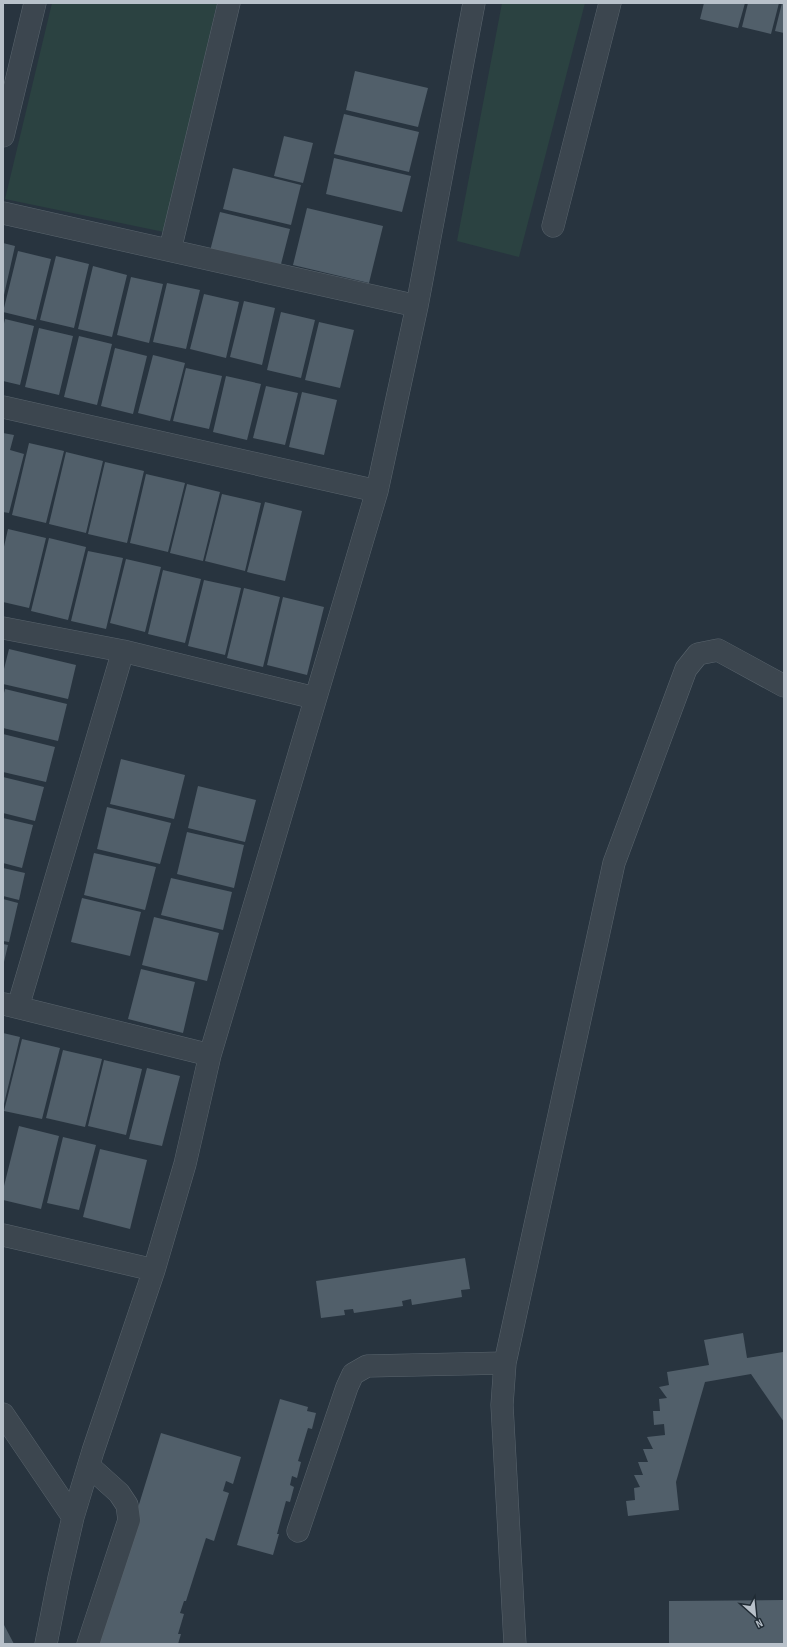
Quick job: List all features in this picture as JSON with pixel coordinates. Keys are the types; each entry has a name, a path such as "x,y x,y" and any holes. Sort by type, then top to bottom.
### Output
{"street":[{"path":"3,136 35,3"},
{"path":"170,250 229,3"},
{"path":"46,1644 58,1578 73,1517 154,1270 185,1164 210,1055 376,491 418,306 474,3"},
{"path":"553,226 610,3"},
{"path":"3,213 418,306"},
{"path":"3,407 376,491"},
{"path":"3,628 123,652 315,698"},
{"path":"515,1644 502,1405 505,1363 614,863 686,669 698,654 718,650 784,686"},
{"path":"123,652 10,1005 210,1055"},
{"path":"3,1235 154,1270"},
{"path":"298,1531 353,1374 367,1366 505,1363"},
{"path":"3,1414 73,1517"},
{"path":"88,1644 128,1520 127,1505 119,1493 89,1466"}],"green space":[{"path":"52,3 217,3 164,232 5,199"},
{"path":"502,3 585,3 519,257 457,241"}],"building":[{"path":"704,3 745,3 738,28 700,19"},
{"path":"748,3 779,3 771,34 742,27"},
{"path":"782,3 784,3 784,33 775,31"},
{"path":"355,71 428,88 418,127 346,110"},
{"path":"344,114 419,132 409,172 334,154"},
{"path":"284,136 313,143 303,183 274,176"},
{"path":"334,158 411,176 402,212 326,194"},
{"path":"233,168 301,185 291,225 223,209"},
{"path":"307,208 383,226 369,283 293,265"},
{"path":"220,212 290,229 280,268 210,251"},
{"path":"3,243 15,246 4,295 3,294"},
{"path":"18,251 51,259 36,320 3,312"},
{"path":"56,256 89,264 74,328 40,320"},
{"path":"93,266 127,275 112,337 78,329"},
{"path":"131,277 163,284 149,343 117,335"},
{"path":"167,283 200,290 186,349 153,342"},
{"path":"204,294 239,302 226,358 190,349"},
{"path":"244,301 275,308 262,365 230,357"},
{"path":"281,312 315,320 301,378 267,370"},
{"path":"5,319 34,326 20,385 3,381 3,328"},
{"path":"319,322 354,330 340,388 305,380"},
{"path":"39,328 73,336 59,395 25,387"},
{"path":"79,336 112,344 97,405 64,397"},
{"path":"115,348 147,356 133,414 101,406"},
{"path":"153,355 185,363 170,421 138,413"},
{"path":"186,368 222,376 209,429 173,421"},
{"path":"226,376 261,384 247,440 213,432"},
{"path":"266,386 298,393 285,445 253,438"},
{"path":"302,392 337,400 324,455 289,447"},
{"path":"3,433 14,435 10,450 24,454 9,513 3,512"},
{"path":"29,443 64,451 46,523 12,515"},
{"path":"66,452 103,461 86,533 49,524"},
{"path":"105,462 144,471 127,543 88,534"},
{"path":"146,474 185,483 168,552 130,543"},
{"path":"187,484 220,492 203,561 170,553"},
{"path":"222,494 261,503 245,571 205,561"},
{"path":"265,502 302,511 285,581 247,572"},
{"path":"8,529 46,538 29,608 3,602 3,551"},
{"path":"49,538 86,547 68,620 31,611"},
{"path":"88,551 123,558 106,629 71,621"},
{"path":"126,559 161,567 145,632 110,623"},
{"path":"163,570 201,579 185,643 148,634"},
{"path":"204,580 241,588 225,655 188,646"},
{"path":"244,588 280,597 263,667 227,658"},
{"path":"283,597 324,607 307,675 267,665"},
{"path":"9,649 76,665 68,699 3,684 3,673"},
{"path":"5,689 67,704 58,741 3,728 3,697"},
{"path":"3,734 55,747 46,782 3,772"},
{"path":"121,759 185,775 174,819 110,804"},
{"path":"3,777 44,787 35,821 3,813"},
{"path":"198,786 256,800 245,842 188,828"},
{"path":"107,807 171,823 160,864 97,849"},
{"path":"3,818 33,825 22,868 3,863"},
{"path":"187,832 244,845 234,888 177,874"},
{"path":"94,853 156,867 145,910 84,895"},
{"path":"3,868 25,873 19,900 3,896"},
{"path":"171,878 232,892 223,930 161,915"},
{"path":"82,898 141,912 130,956 71,942"},
{"path":"3,899 18,903 9,942 3,941"},
{"path":"154,917 219,933 207,981 142,965"},
{"path":"3,944 8,945 4,962 3,962"},
{"path":"141,969 195,982 183,1033 128,1019"},
{"path":"3,1033 20,1037 4,1104 3,1104"},
{"path":"22,1039 60,1048 42,1119 4,1111"},
{"path":"63,1050 102,1059 85,1127 46,1118"},
{"path":"104,1060 142,1069 126,1135 88,1126"},
{"path":"147,1068 180,1076 162,1146 129,1139"},
{"path":"19,1126 59,1136 41,1209 3,1200 3,1190"},
{"path":"63,1137 96,1145 79,1210 47,1203"},
{"path":"100,1149 147,1160 130,1229 83,1217"},
{"path":"465,1258 470,1289 461,1290 462,1297 412,1305 411,1299 402,1301 403,1306 354,1313 353,1309 344,1310 345,1315 321,1318 316,1281"},
{"path":"743,1333 747,1358 784,1353 784,1422 751,1374 705,1382 676,1482 679,1510 628,1516 626,1501 635,1500 634,1488 640,1487 634,1475 643,1475 638,1462 648,1462 643,1449 653,1449 647,1437 665,1435 664,1424 654,1425 653,1411 660,1411 659,1399 667,1398 659,1387 669,1385 667,1372 709,1365 704,1340"},
{"path":"280,1399 308,1407 307,1411 316,1413 312,1429 308,1428 298,1461 301,1462 297,1478 292,1476 290,1485 294,1487 290,1502 286,1501 273,1555 237,1545"},
{"path":"161,1433 241,1457 233,1484 226,1481 223,1491 229,1493 214,1541 206,1538 186,1601 184,1601 180,1613 184,1614 178,1634 181,1634 178,1644 96,1644"},
{"path":"784,1600 784,1644 669,1644 669,1601"},
{"path":"3,1623 14,1644 3,1644"}]}
